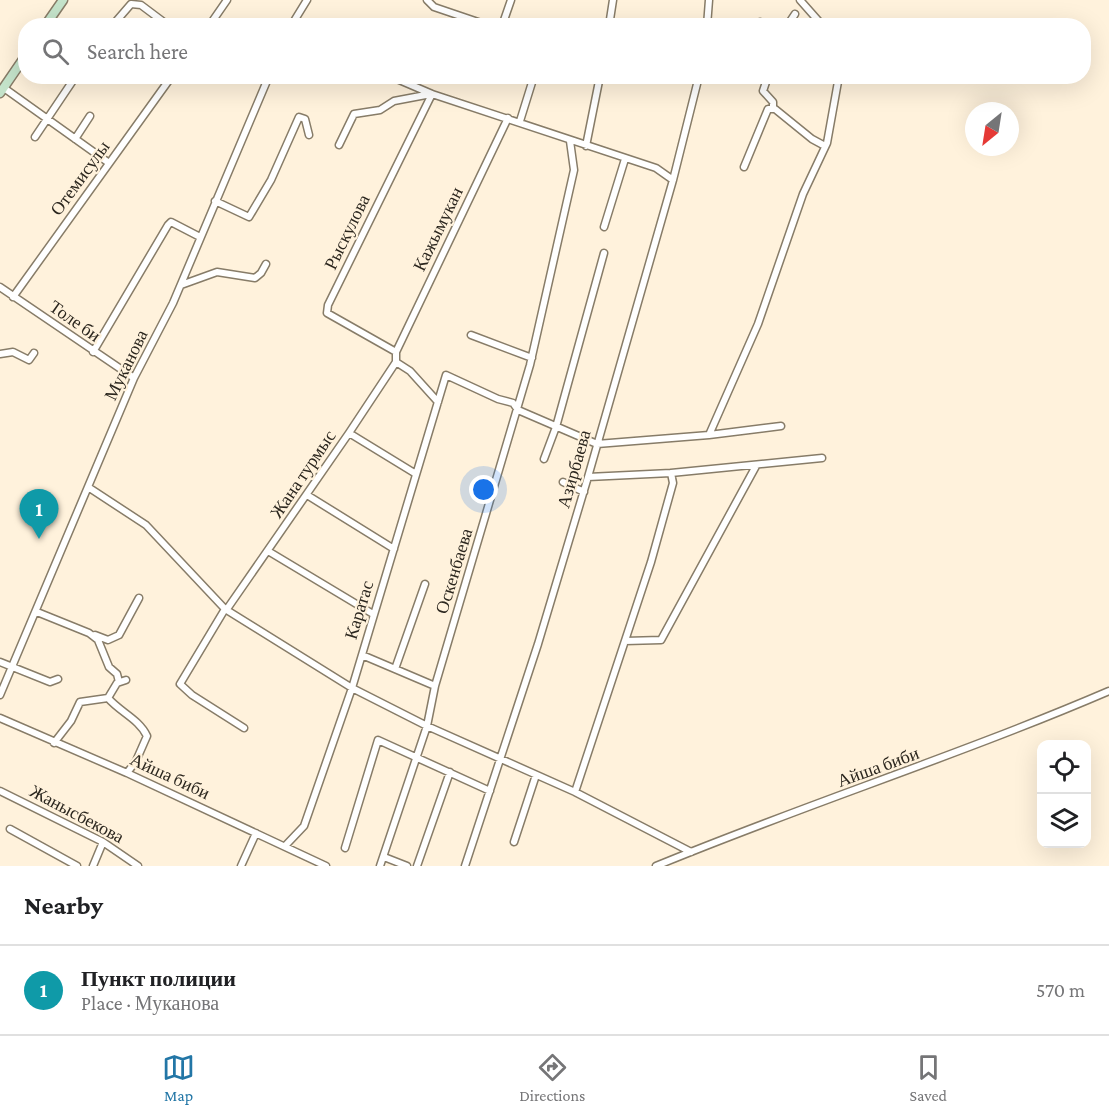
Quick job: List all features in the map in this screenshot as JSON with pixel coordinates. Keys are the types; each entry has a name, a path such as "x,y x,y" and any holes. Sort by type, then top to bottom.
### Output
{"main road":[{"path":"51,18 63,0"},
{"path":"2,90 18,67"}],"street":[{"path":"215,18 227,0"},
{"path":"296,18 308,0"},
{"path":"427,0 434,7 466,18"},
{"path":"505,18 511,0"},
{"path":"610,18 613,0"},
{"path":"707,18 709,0"},
{"path":"800,0 816,18"},
{"path":"119,18 131,4 141,5 158,18"},
{"path":"793,18 795,14"},
{"path":"35,137 70,84"},
{"name":"Отемисулы","path":"13,297 166,84"},
{"name":"Муканова","path":"0,695 134,378 180,286 265,84"},
{"path":"409,84 432,94 520,121 586,147 656,168 673,180"},
{"path":"520,121 532,84"},
{"path":"586,147 598,84"},
{"name":"Азирбаева","path":"465,866 538,644 584,492 673,180 697,84"},
{"path":"765,84 763,91 773,102 773,109"},
{"path":"709,435 758,324 803,194 825,146 838,84"},
{"path":"2,90 109,163"},
{"path":"339,145 354,114 380,110 394,100 432,94"},
{"name":"Рыскулова","path":"396,352 336,320 327,313 328,305 432,94"},
{"path":"744,166 768,109 773,109 825,146"},
{"path":"75,139 90,116"},
{"path":"215,201 249,217 271,180 299,117 305,119 309,135"},
{"name":"Кажымукан","path":"396,352 508,118"},
{"name":"Оскенбаева","path":"380,866 427,726 435,686 532,358 574,170 570,141"},
{"path":"604,227 625,159"},
{"path":"93,352 168,225 171,222 200,237"},
{"path":"544,459 556,427 604,253"},
{"path":"180,286 217,272 255,278 266,264"},
{"name":"Толе би","path":"0,287 134,378"},
{"path":"471,335 532,358"},
{"path":"0,354 13,352 29,360 34,353"},
{"path":"396,352 396,362 410,371 433,393 439,403"},
{"name":"Жана турмыс","path":"226,609 307,495 396,362"},
{"name":"Каратас","path":"285,846 304,826 352,688 446,375 513,403 518,410"},
{"path":"518,410 597,444 709,435 781,426"},
{"path":"349,433 416,474"},
{"path":"588,477 671,473 822,458"},
{"path":"626,641 661,640 756,466"},
{"path":"575,792 626,641 673,483 671,473"},
{"path":"563,482 584,492"},
{"path":"88,487 147,525 226,609 352,688 427,726 575,792 691,852"},
{"path":"307,495 394,549"},
{"path":"268,551 373,614"},
{"path":"395,669 425,584"},
{"path":"37,612 108,640 119,635 139,598"},
{"path":"226,609 180,684 192,695 244,728"},
{"path":"54,742 71,722 80,702 108,698 122,681 109,667 98,640 89,633"},
{"path":"362,655 435,686"},
{"path":"0,662 50,682 58,679"},
{"name":"Айша биби","path":"656,866 780,815 828,801 1014,732 1109,691"},
{"path":"108,698 120,711 142,725 147,735 136,761 127,773"},
{"name":"Айша биби","path":"0,718 127,773 326,866"},
{"path":"345,848 378,740 416,755 490,791"},
{"path":"417,866 450,772"},
{"path":"514,842 536,775"},
{"name":"Жанысбекова","path":"0,791 103,842 138,866"},
{"path":"10,829 77,866"},
{"path":"241,866 256,832"},
{"path":"93,866 103,842"},
{"path":"384,857 407,866"}],"place":[{"name":"Пункт полиции","path":"39,539"}]}
